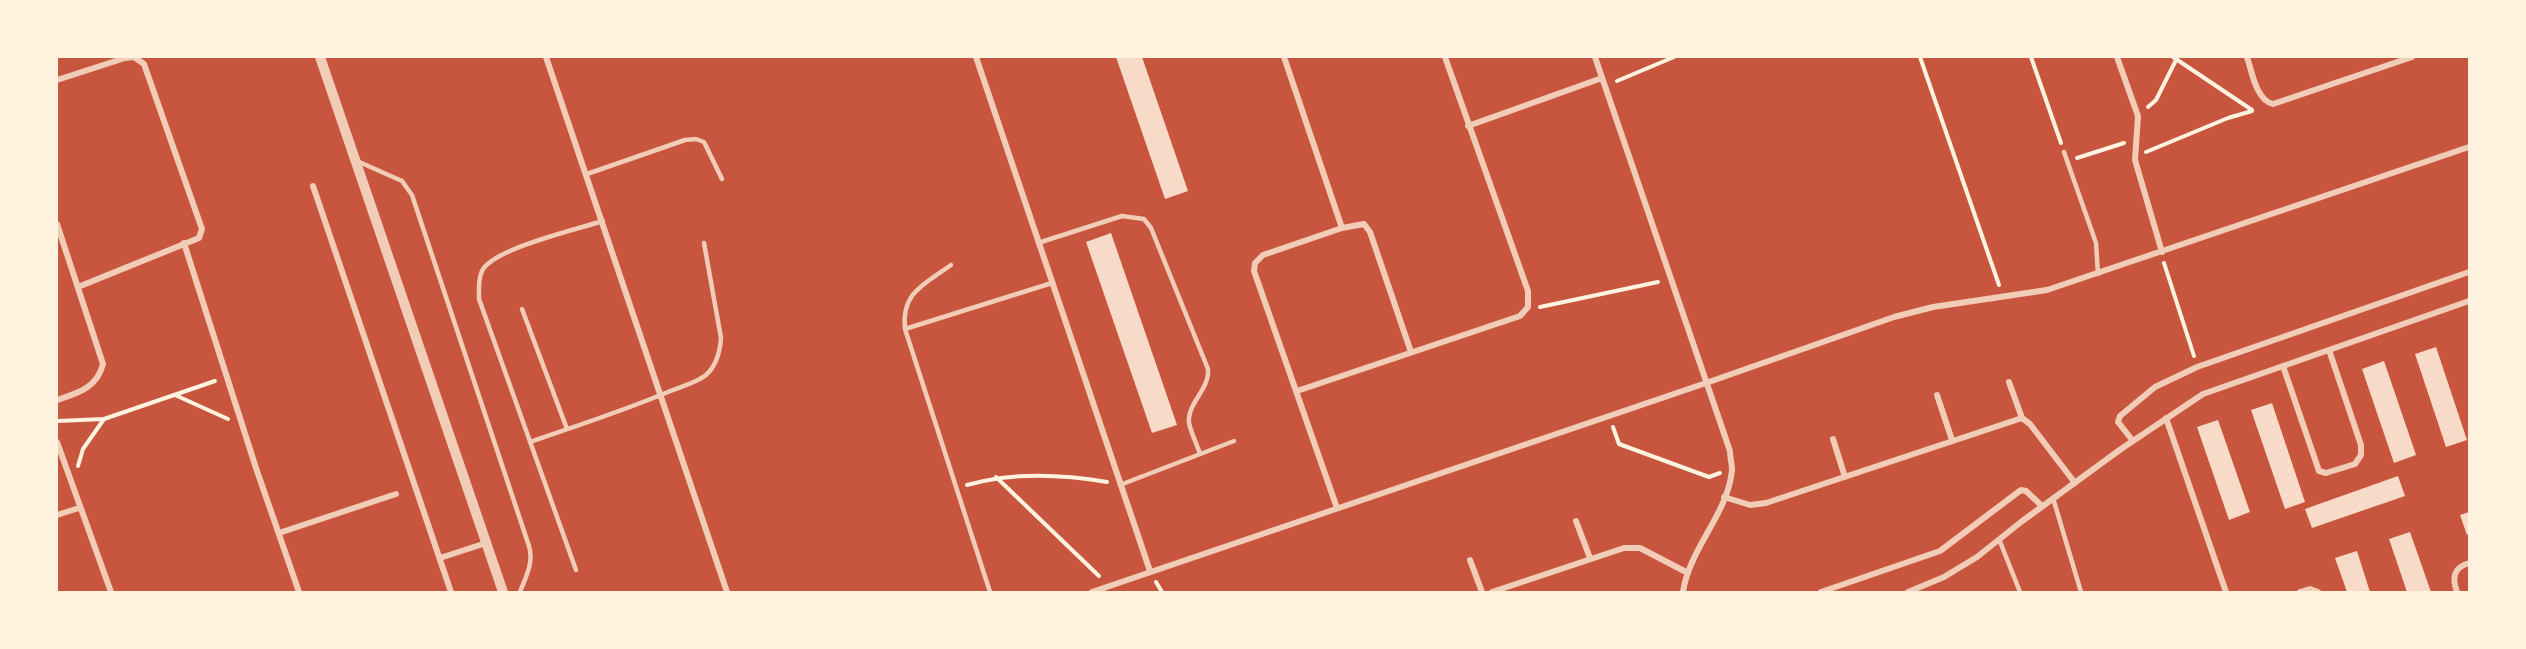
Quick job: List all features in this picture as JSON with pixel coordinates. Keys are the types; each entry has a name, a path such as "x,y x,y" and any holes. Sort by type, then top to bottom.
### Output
{"street":[{"path":"57,80 125,57 138,59 146,68 200,223 201,235 78,287"},
{"path":"320,57 502,592"},
{"path":"546,57 727,592"},
{"path":"976,57 1150,571"},
{"path":"1284,57 1342,228"},
{"path":"1297,391 1520,316 1530,303 1528,291 1445,57"},
{"path":"1595,57 1730,451 1732,469 1724,497 1688,573 1683,592"},
{"path":"2117,57 2138,116 2135,160 2162,252"},
{"path":"2247,57 2261,97 2270,104 2394,60 2412,57"},
{"path":"1468,126 1602,78"},
{"path":"1092,592 1894,317 1933,307 2047,290 2469,147"},
{"path":"313,186 452,592"},
{"path":"1337,508 1253,267 1263,255 1361,223 1368,228 1412,352"},
{"path":"57,224 103,364 98,378 89,388 57,400"},
{"path":"184,243 299,592"},
{"path":"2133,441 2118,422 2122,414 2156,387 2197,367 2469,272"},
{"path":"1908,592 1944,577 1977,557 2053,498 2204,394 2469,302"},
{"path":"2283,366 2319,471 2326,473 2355,464 2361,455 2361,445 2329,350"},
{"path":"2009,382 2022,418 2030,424 2075,483"},
{"path":"1937,395 1952,440"},
{"path":"1724,497 1743,504 1760,504 2022,418"},
{"path":"2166,418 2226,592"},
{"path":"1833,439 1845,477"},
{"path":"57,442 111,592"},
{"path":"1821,592 1940,551 2021,490 2026,491 2043,506"},
{"path":"279,533 396,494"},
{"path":"57,515 79,508"},
{"path":"1576,520 1590,558"},
{"path":"440,558 486,543"},
{"path":"1492,592 1624,548 1640,548 1688,573"},
{"path":"1470,560 1482,592"},
{"path":"2457,592 2454,574 2459,568 2469,563"},
{"path":"2300,592 2312,589 2318,592"}],"lane":[{"path":"586,174 685,140 696,140 704,142 722,180"},
{"path":"2064,152 2096,243 2098,274"},
{"path":"354,160 402,181 412,195 530,546 531,565 520,592"},
{"path":"1038,243 1122,216 1144,219 1151,228 1208,369 1207,380 1189,423 1200,454"},
{"path":"576,570 479,299 481,272 500,254 603,221"},
{"path":"530,442 660,396 705,375 714,366 720,352 721,338 704,243"},
{"path":"951,265 912,295 903,313 904,329 990,592"},
{"path":"904,329 1052,283"},
{"path":"522,309 567,429"},
{"path":"1120,485 1234,441"},
{"path":"2053,498 2081,592"},
{"path":"1999,539 2020,592"}],"path":[{"path":"1605,86 1674,57"},
{"path":"1920,57 2004,297"},
{"path":"2031,57 2064,152"},
{"path":"2138,116 2156,100 2176,58 2252,111"},
{"path":"2135,160 2150,150 2228,118 2252,111 2261,97"},
{"path":"2067,162 2136,139"},
{"path":"2162,252 2166,274 2197,367"},
{"path":"1527,309 1672,279"},
{"path":"57,421 104,418 228,377"},
{"path":"174,394 229,420 240,418"},
{"path":"1609,416 1620,444 1709,477 1732,469"},
{"path":"69,478 78,466 83,449 104,418"},
{"path":"956,488 996,477 1076,477 1120,485"},
{"path":"996,477 1109,586"}],"building":[{"path":"1116,57 1142,57 1188,191 1165,199"},
{"path":"1111,233 1177,425 1152,433 1086,242"},
{"path":"2436,347 2467,440 2446,447 2415,354"},
{"path":"2384,361 2416,455 2394,463 2362,369"},
{"path":"2272,403 2305,502 2285,509 2251,410"},
{"path":"2218,420 2250,512 2229,520 2197,427"},
{"path":"2398,476 2405,496 2312,528 2305,509"},
{"path":"2469,512 2469,534 2467,535 2460,515"},
{"path":"2410,532 2431,592 2407,592 2389,539"},
{"path":"2357,551 2370,592 2347,592 2335,558"}]}
